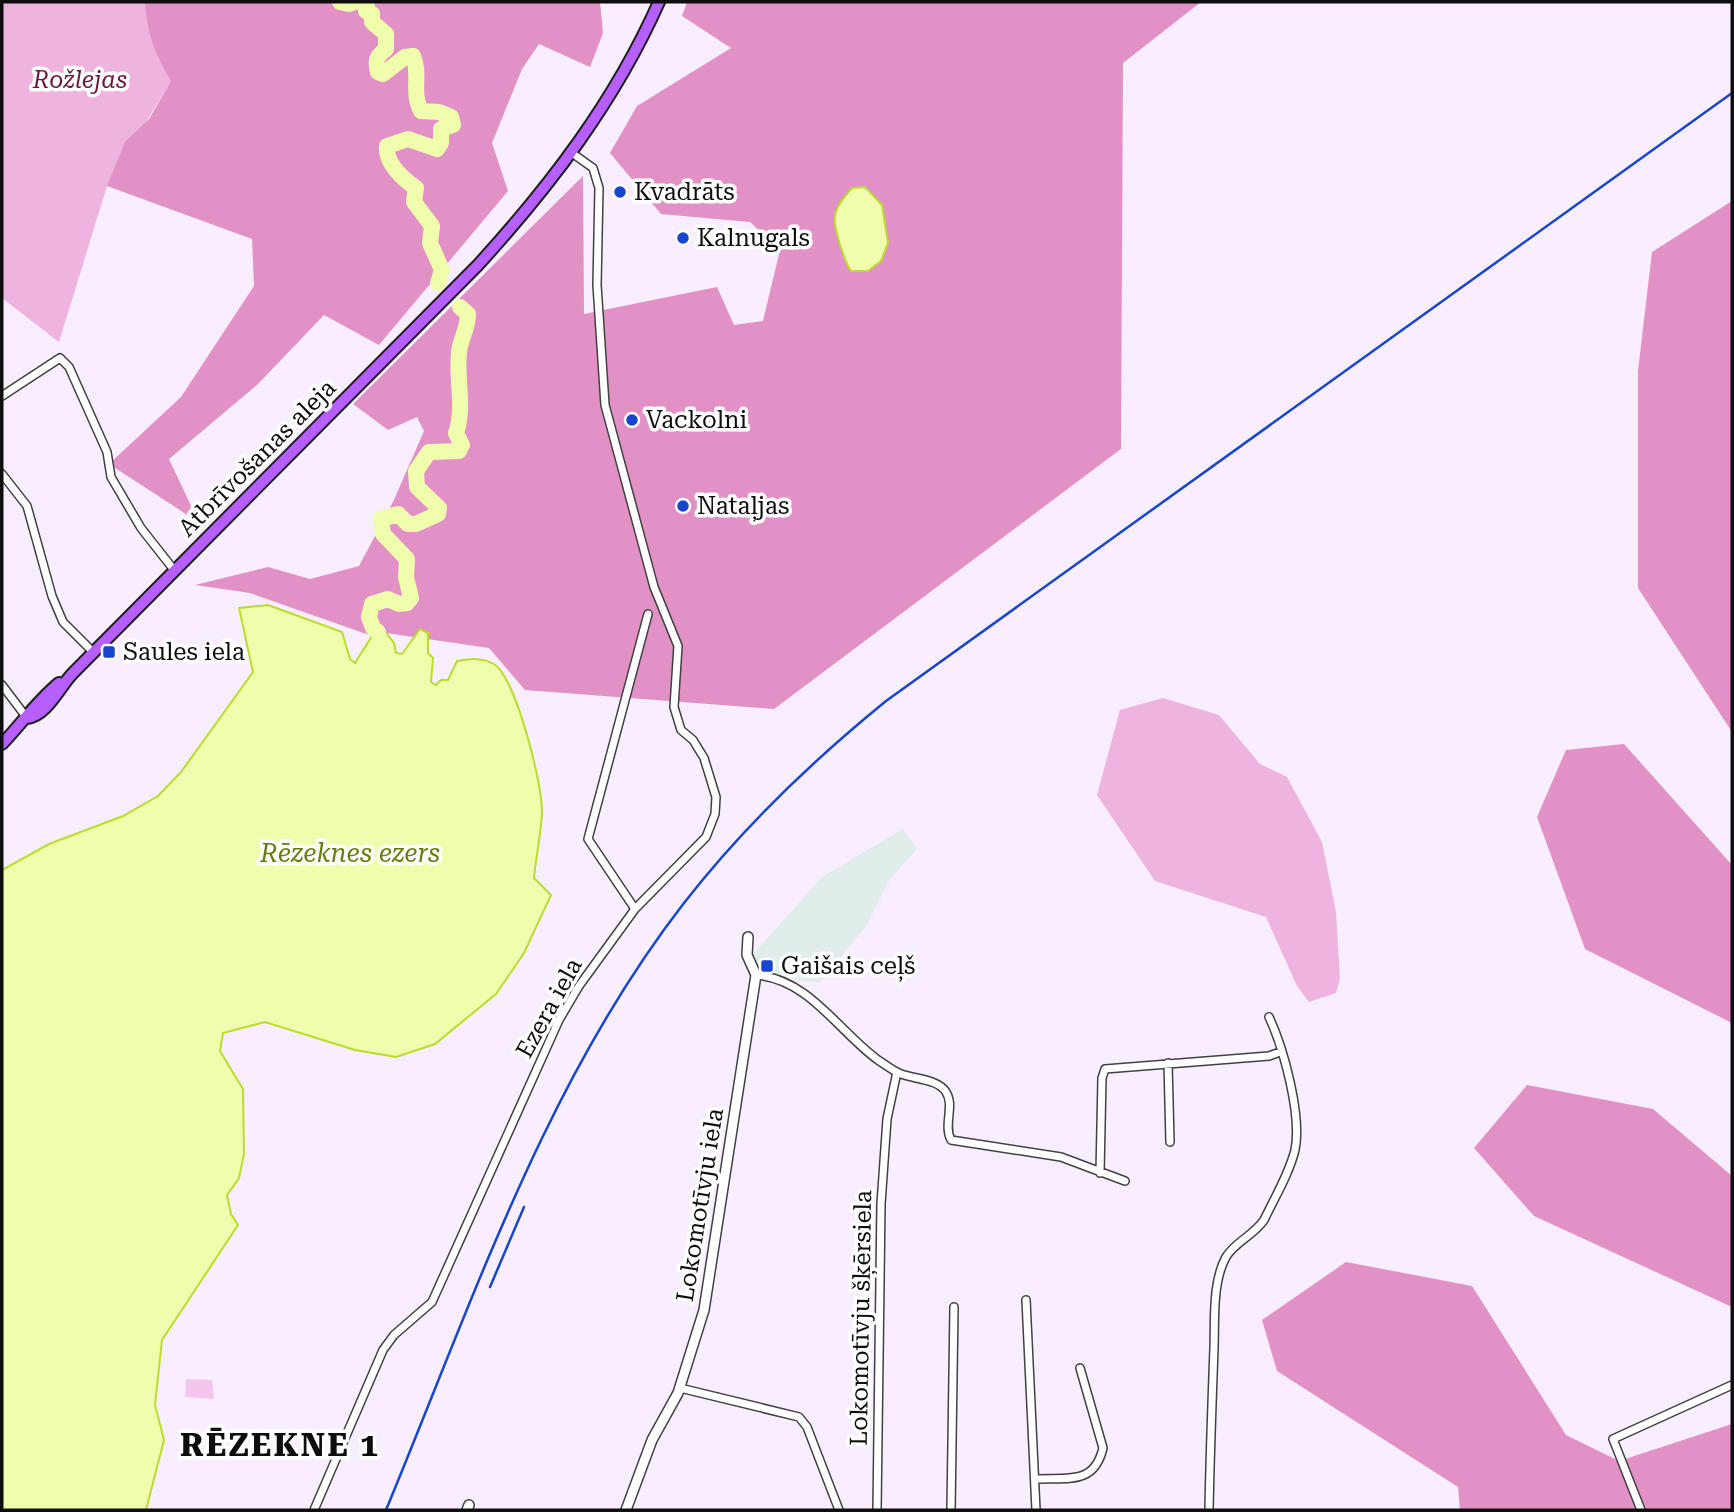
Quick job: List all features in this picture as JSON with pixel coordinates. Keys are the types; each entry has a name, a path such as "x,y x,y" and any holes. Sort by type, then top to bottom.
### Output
{"main road":[{"name":"Atbrīvošanas aleja","path":"2,744 27,718 30,710 58,683 65,681 478,265 526,213 572,153 607,101 659,2"}],"street":[{"name":"Ezera iela","path":"314,1510 383,1350 394,1335 432,1302 559,1020 579,986 635,909 706,837 715,814 713,778 693,740 681,730 674,707 678,646 654,587 605,405 597,285 600,188 593,168 572,153"},
{"path":"2,396 60,358 69,367 82,390 107,452 111,477 141,528 174,570"},
{"path":"2,474 26,506 52,596 63,622 93,652"},
{"path":"635,909 588,839 648,614"},
{"path":"2,685 27,718"},
{"name":"Lokomotīvju iela","path":"626,1510 652,1440 680,1388 711,1280 756,975 747,955 748,937"},
{"path":"756,975 773,978 803,992 850,1036 897,1072 935,1084 946,1091 947,1133 955,1142 1061,1157 1125,1181"},
{"path":"1209,1510 1215,1313 1223,1265 1226,1256 1258,1229 1264,1220 1295,1149 1297,1122 1269,1017"},
{"path":"1100,1173 1103,1071 1168,1063 1269,1056 1280,1052"},
{"path":"1168,1063 1170,1142"},
{"name":"Lokomotīvju šķērsiela","path":"877,1510 881,1205 886,1126 897,1072"},
{"path":"1026,1300 1036,1510"},
{"path":"951,1510 954,1307"},
{"path":"1035,1479 1084,1476 1095,1470 1100,1460 1102,1448 1080,1368"},
{"path":"1641,1510 1613,1438 1732,1385"},
{"name":"Lokomotīvju šķērsiela","path":"680,1388 799,1416 807,1427 839,1510"}],"shaded area":[{"path":"145,2 600,2 603,33 590,67 539,44 522,69 492,143 508,191 379,345 324,315 257,385 169,459 193,510 189,516 109,464 181,397 254,286 252,239 107,186 125,142 149,119 171,81 153,43"},
{"path":"687,2 1201,2 1123,63 1121,449 774,709 525,690 489,648 379,632 372,636 250,593 195,585 268,567 310,579 359,566 393,502 424,431 417,417 388,430 353,404 583,176 584,314 717,287 734,325 763,321 780,250 750,222 661,214 610,153 637,106 731,48 682,16"},
{"path":"1732,201 1732,732 1638,588 1638,371 1652,252"},
{"path":"1624,744 1732,865 1732,1023 1585,949 1537,817 1566,750"},
{"path":"903,829 917,849 890,879 866,927 819,983 795,980 744,964 822,877"},
{"path":"1527,1085 1653,1109 1732,1176 1732,1307 1534,1216 1474,1148"},
{"path":"1346,1262 1472,1286 1566,1435 1619,1461 1732,1424 1732,1510 1460,1510 1458,1487 1277,1371 1262,1320"},
{"path":"186,1379 212,1380 214,1399 185,1397"}],"green space":[{"name":"Rožlejas","path":"2,2 159,2 171,81 107,186 59,342 2,298"},
{"path":"1163,698 1219,715 1260,764 1287,777 1322,842 1336,912 1340,978 1336,993 1309,1002 1297,986 1266,917 1155,881 1097,795 1120,710"}],"water":[{"path":"865,187 882,205 888,243 881,261 868,271 851,271 840,245 835,215 840,203 852,188"},
{"name":"Rēzeknes ezers","path":"268,605 342,632 350,659 355,663 372,636 378,632 386,633 394,643 396,653 402,654 420,629 428,633 428,653 433,658 431,682 436,685 441,680 448,680 457,661 480,659 494,664 511,689 533,758 542,813 534,878 551,895 524,953 496,994 435,1044 396,1057 355,1050 265,1022 223,1033 220,1051 243,1089 244,1154 239,1178 227,1195 231,1214 238,1225 162,1340 155,1405 164,1440 146,1510 2,1510 2,870 49,844 123,816 158,796 181,772 253,672 239,608"}],"waterway":[{"path":"340,2 355,2"},
{"path":"367,2 366,11 372,14 372,22 386,34 386,49 378,57 378,72 383,74 405,57 413,56 421,111 439,112 451,117 453,125 441,129 441,143 437,149 408,139 387,146 392,164 416,188 414,202 432,226 430,243 442,270 438,283"},
{"path":"378,632 373,628 369,617 372,604 388,599 399,604 407,603 411,598 406,577 407,559 383,534 381,519 398,514 408,524 416,524 438,514 439,508 417,487 416,471 429,452 459,451 462,445 456,433 460,412 458,367 468,314 460,307"}],"railway":[{"path":"386,1510 515,1196 551,1119 591,1044 635,972 684,903 754,822 831,748 886,701 1732,93"},
{"path":"490,1287 524,1207"}],"place":[{"name":"Kvadrāts","path":"620,192"},
{"name":"Kalnugals","path":"683,238"},
{"name":"Vackolni","path":"632,420"},
{"name":"Nataļjas","path":"683,506"},
{"name":"Saules iela","path":"109,652"},
{"name":"Gaišais ceļš","path":"767,966"}],"district":[{"name":"RĒZEKNE 1","path":"280,1445"}]}
